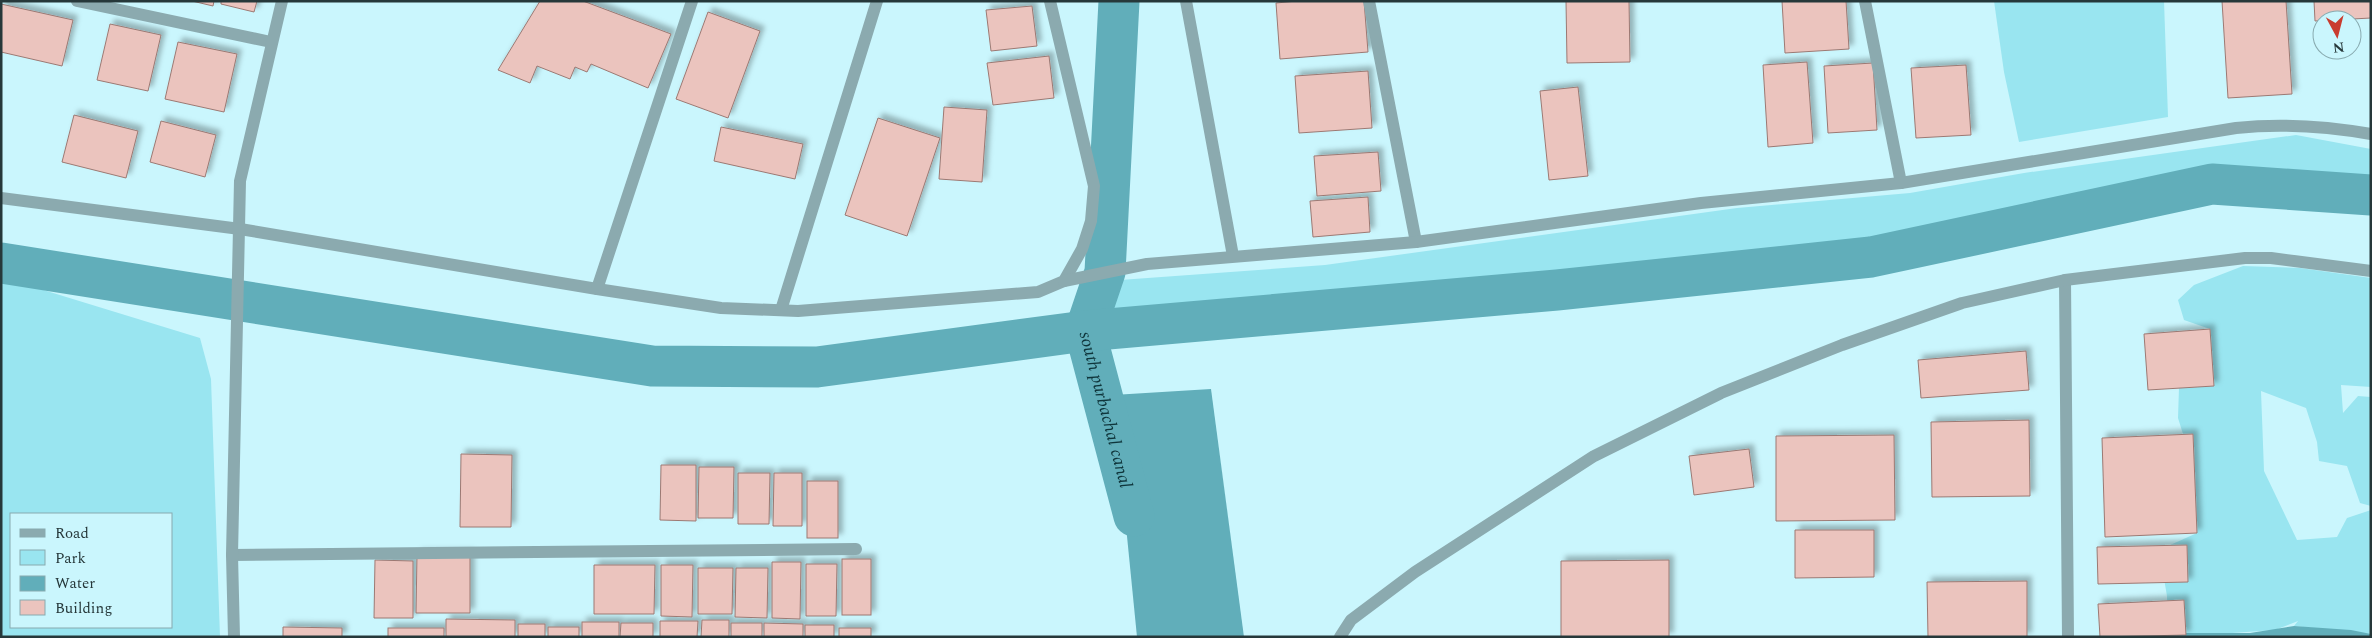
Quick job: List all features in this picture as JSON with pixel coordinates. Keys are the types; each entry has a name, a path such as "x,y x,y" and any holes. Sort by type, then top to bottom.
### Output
{"street":[{"path":"76,1 271,42"},
{"path":"234,637 232,555 238,357 240,181 282,1"},
{"path":"597,289 692,1"},
{"path":"781,310 877,1"},
{"path":"1050,1 1094,186 1091,221 1082,249 1064,281"},
{"path":"1186,1 1233,256"},
{"path":"1369,1 1416,242"},
{"path":"1865,1 1901,183"},
{"path":"1,198 240,229 721,308 798,311 1038,292 1064,281 1147,264 1416,242 1701,203 1901,183 2262,125 2324,126 2371,134"},
{"path":"1340,637 1351,620 1415,572 1594,456 1712,398 1842,345 1962,304 2065,280 2245,258 2297,261 2371,271"},
{"path":"2065,280 2068,637"},
{"path":"232,555 856,549"}],"green space":[{"path":"1994,1 2164,1 2168,117 2019,142 2004,72"},
{"path":"2296,135 2371,149 2371,195 2212,184 1871,257 1557,290 1085,331 1120,280 1325,265 1737,208 1910,193 2024,173"},
{"path":"2243,266 2300,268 2371,278 2371,387 2341,385 2343,413 2358,396 2371,397 2371,506 2360,503 2347,466 2319,461 2317,442 2306,408 2261,391 2264,471 2297,540 2337,537 2347,518 2371,510 2371,634 2294,626 2298,621 2275,630 2218,634 2168,633 2167,596 2159,550 2197,533 2193,434 2183,434 2178,418 2179,388 2214,385 2210,329 2184,320 2178,300 2194,285"},
{"path":"1,277 200,338 211,379 220,637 1,637"}],"water":[{"path":"1211,389 1244,637 1137,637 1113,395"},
{"path":"2294,626 2351,630 2371,634 2371,637 2168,637 2168,633 2250,633"}],"building":[{"path":"192,1 214,1 213,6"},
{"path":"221,1 257,1 254,12 221,4"},
{"path":"540,1 583,1 671,34 648,88 591,64 587,72 575,67 570,79 537,66 530,83 498,70"},
{"path":"1297,1 1364,1 1368,52 1280,59 1276,3"},
{"path":"1566,1 1629,1 1630,62 1567,63"},
{"path":"1782,1 1846,1 1849,49 1785,53"},
{"path":"2222,1 2286,1 2292,94 2228,98"},
{"path":"2314,1 2371,1 2371,18 2362,18 2362,10 2314,10"},
{"path":"1,4 73,20 62,66 1,52"},
{"path":"1032,6 1037,46 991,51 986,10"},
{"path":"708,12 760,31 728,118 676,99"},
{"path":"110,24 161,35 148,91 97,80"},
{"path":"178,42 237,54 224,112 165,99"},
{"path":"1049,56 1054,98 993,105 987,63"},
{"path":"1807,62 1813,143 1768,147 1763,65"},
{"path":"1873,63 1877,130 1828,133 1824,66"},
{"path":"1966,65 1971,135 1916,138 1911,68"},
{"path":"1368,71 1372,128 1299,133 1295,76"},
{"path":"1578,87 1588,176 1549,180 1540,91"},
{"path":"944,107 987,110 982,182 939,179"},
{"path":"74,115 138,131 126,178 62,162"},
{"path":"878,118 940,138 907,236 845,215"},
{"path":"161,121 216,135 205,177 150,162"},
{"path":"721,127 803,144 795,179 714,161"},
{"path":"1378,152 1381,191 1317,196 1314,156"},
{"path":"1368,197 1370,232 1313,237 1310,201"},
{"path":"2210,329 2214,386 2148,390 2144,334"},
{"path":"2026,351 2029,390 1921,398 1918,360"},
{"path":"2029,420 2030,496 1932,497 1931,422"},
{"path":"2193,434 2197,533 2105,537 2102,438"},
{"path":"1894,435 1895,520 1776,521 1776,436"},
{"path":"1749,449 1754,487 1694,495 1689,456"},
{"path":"461,454 512,455 511,527 460,527"},
{"path":"661,465 696,465 696,521 660,520"},
{"path":"699,467 734,467 733,518 698,518"},
{"path":"738,473 770,473 769,524 738,524"},
{"path":"774,473 802,473 802,526 773,526"},
{"path":"807,481 838,481 838,538 807,538"},
{"path":"1795,530 1874,530 1874,577 1795,578"},
{"path":"2187,545 2188,582 2098,584 2097,547"},
{"path":"417,554 470,554 470,613 416,613"},
{"path":"842,559 871,559 871,615 842,615"},
{"path":"375,560 413,561 413,618 374,618"},
{"path":"1669,560 1669,637 1561,637 1561,561"},
{"path":"772,562 801,562 800,619 772,618"},
{"path":"806,564 837,564 836,616 806,616"},
{"path":"594,565 655,565 654,614 594,614"},
{"path":"661,565 693,565 692,617 661,616"},
{"path":"698,568 733,568 732,614 698,614"},
{"path":"736,568 768,568 767,618 735,617"},
{"path":"2027,581 2027,637 1928,637 1927,582"},
{"path":"2184,600 2186,635 2100,637 2098,604"},
{"path":"446,619 515,620 515,637 446,637"},
{"path":"702,620 729,620 729,637 701,637"},
{"path":"660,621 698,621 697,637 660,637"},
{"path":"582,622 619,622 619,637 582,637"},
{"path":"621,623 653,623 653,637 620,637"},
{"path":"731,623 762,623 762,637 731,637"},
{"path":"764,623 803,624 803,637 764,637"},
{"path":"518,624 545,624 545,637 518,637"},
{"path":"805,625 834,625 834,637 805,637"},
{"path":"283,627 342,628 342,637 283,637"},
{"path":"548,627 579,627 579,637 548,637"},
{"path":"388,628 444,628 444,637 388,637"},
{"path":"839,628 871,628 871,637 839,637"}],"waterway":[{"name":"south purbachal canal","path":"1119,1 1105,272 1085,331 1134,516"},
{"path":"1,263 652,366 817,367 1085,331 1557,290 1871,257 2212,184 2371,195"}]}
